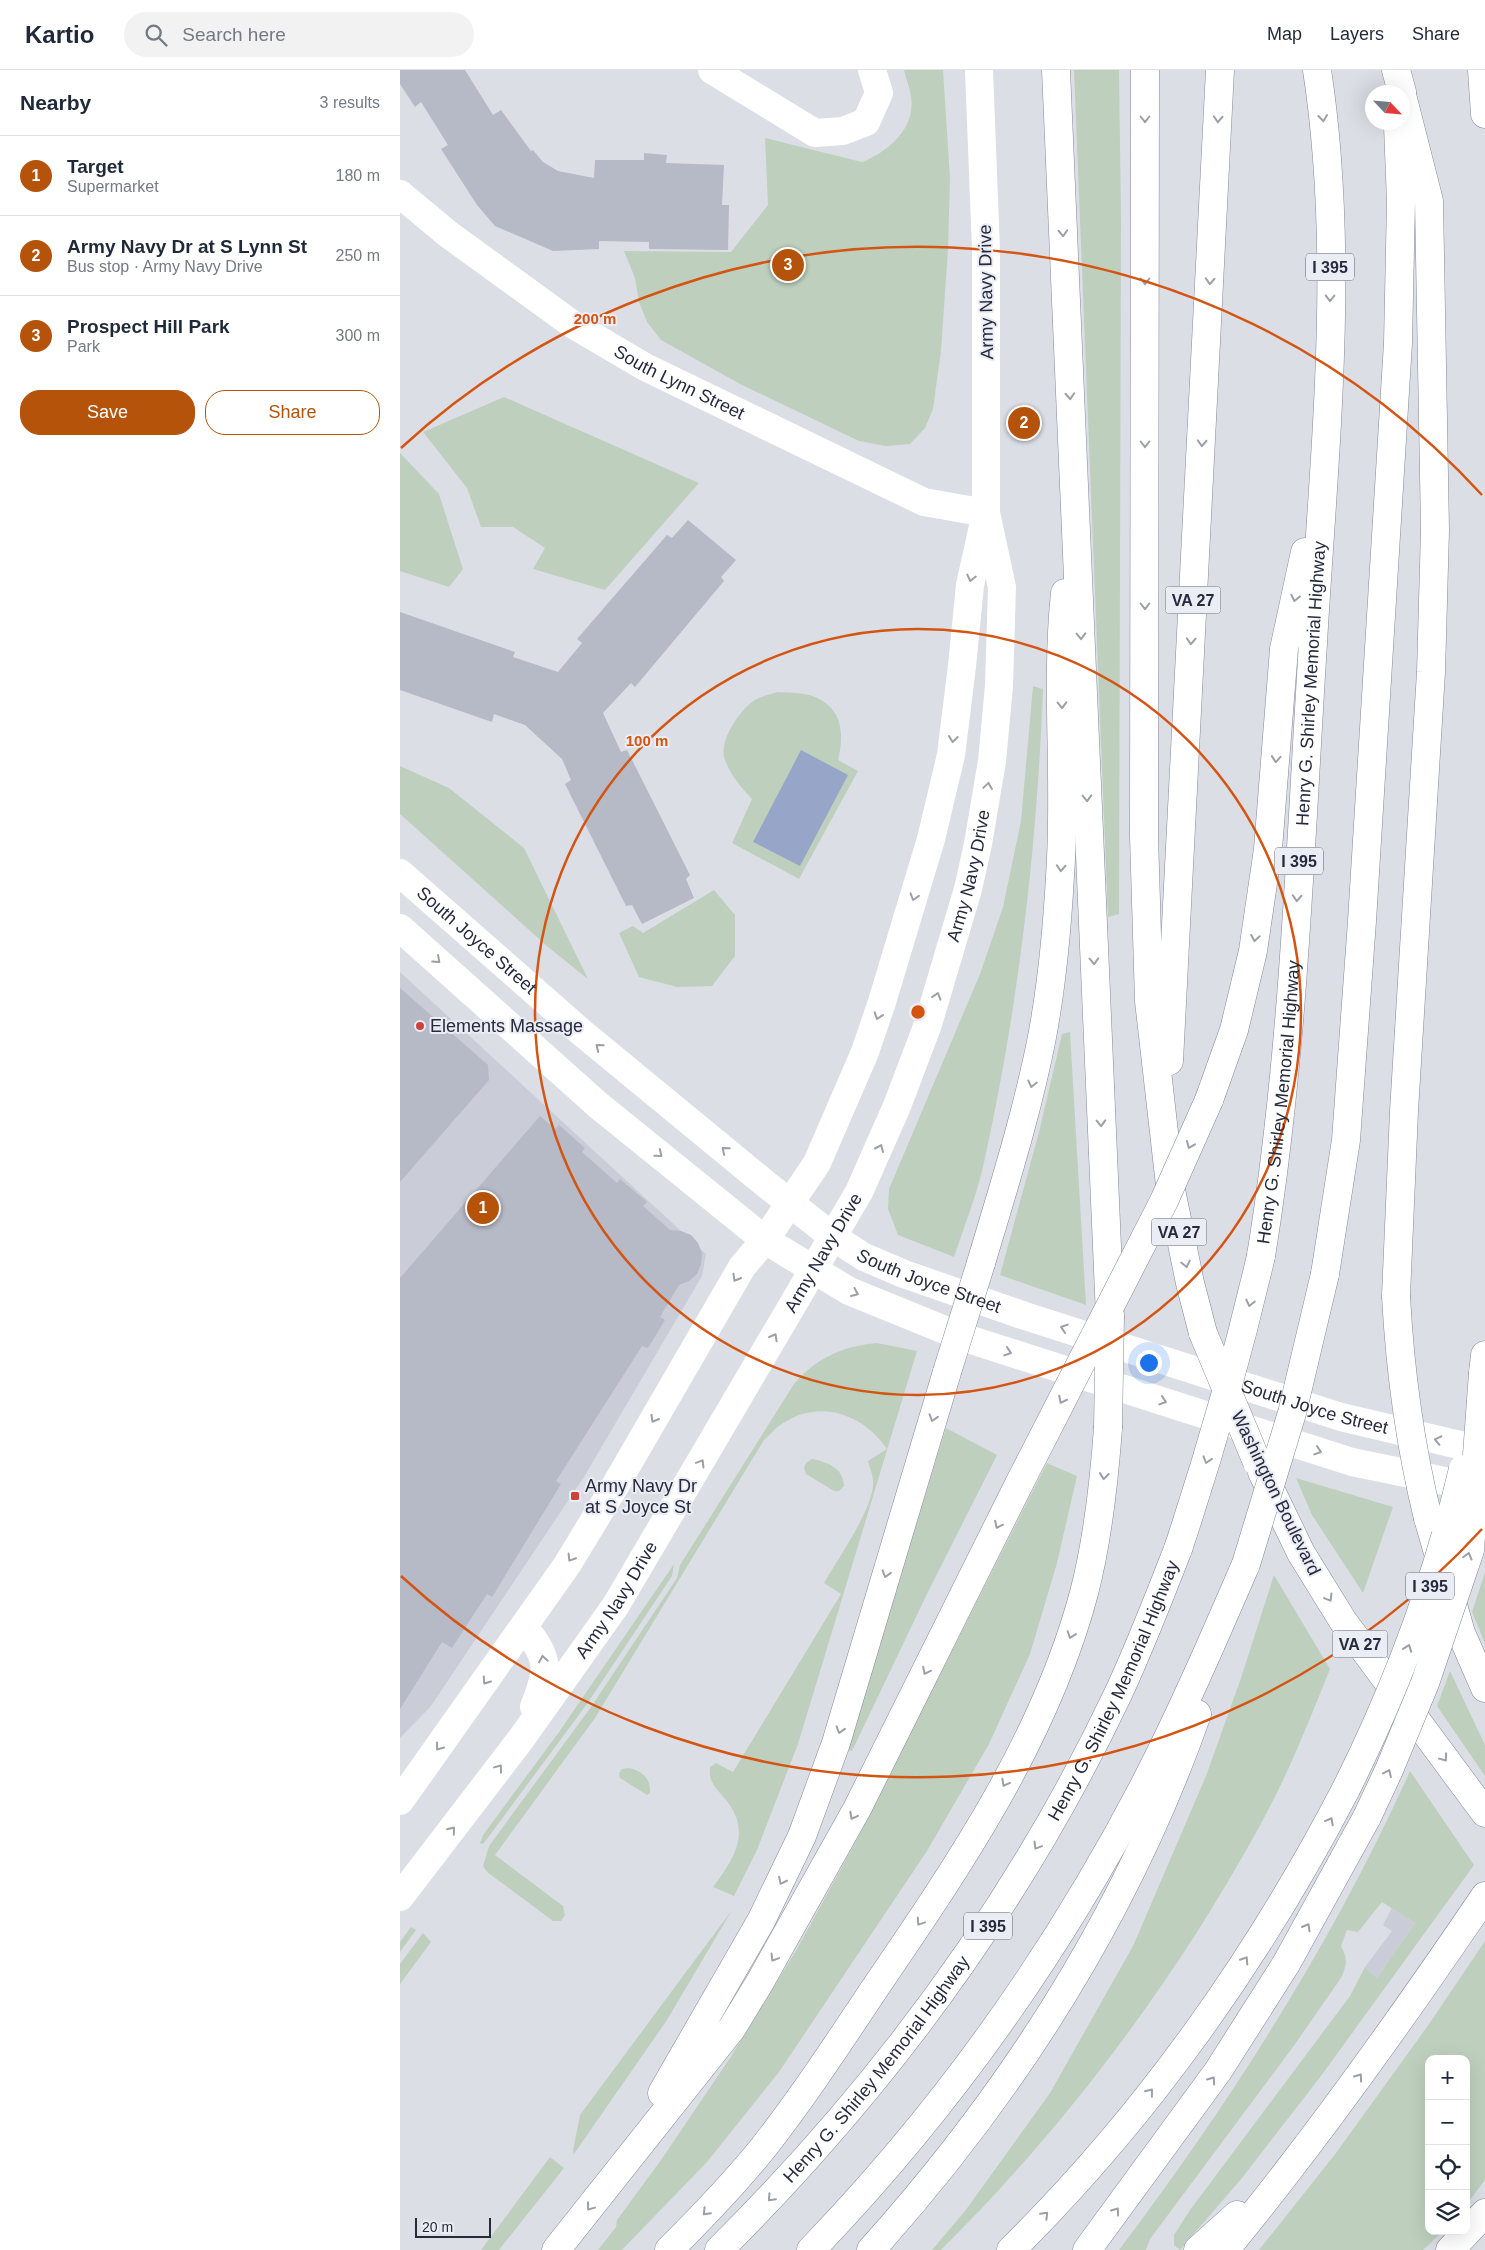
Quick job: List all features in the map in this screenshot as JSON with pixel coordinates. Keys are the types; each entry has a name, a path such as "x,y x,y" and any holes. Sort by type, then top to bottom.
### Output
{"main road":[{"path":"712,70 815,133 843,131 866,122 878,93 872,70"},
{"name":"Army Navy Drive","path":"400,1897 521,1738 616,1605 750,1379 859,1192 898,1106 942,979 968,889 978,844 992,761 1001,636 1002,587 986,513 986,250 980,70"},
{"path":"1037,70 1061,185"},
{"path":"669,2250 728,2190 788,2116 925,1915 1006,1782 1044,1707 1066,1649 1084,1594 1100,1512 1108,1428 1110,1316 1056,70"},
{"path":"1145,70 1144,845 1149,1001 1164,1130"},
{"name":"VA 27","path":"1164,1130 1220,70"},
{"name":"Henry G. Shirley Memorial Highway","path":"719,2250 773,2196 858,2101 907,2039 984,1932 1052,1820 1118,1694 1148,1626 1178,1549 1214,1437 1247,1316 1261,1256 1272,1185 1288,1042 1330,346 1326,144 1317,70"},
{"path":"1395,70 1396,85"},
{"path":"1395,70 1399,85"},
{"path":"1482,70 1485,114"},
{"path":"1410,126 1429,202 1434,607 1404,1111 1396,1296 1404,1393 1418,1481 1461,1633 1485,1688"},
{"path":"871,2250 930,2182 1012,2073 1050,2015 1107,1920 1144,1846 1171,1783 1212,1670 1292,1413 1324,1274 1346,1140 1362,921 1398,343 1401,202 1398,130"},
{"name":"South Lynn Street","path":"400,194 448,234 557,314 645,367 924,502 986,513"},
{"path":"556,2250 619,2168 732,2028 792,1928 862,1800 1020,1482 1164,1201 1209,1100 1234,1030 1253,951 1268,848 1284,648 1323,465"},
{"path":"619,2168 744,1954 802,1836 836,1743 981,1263 1031,1088 1049,989 1056,931 1063,821 1060,640 1075,500"},
{"name":"Army Navy Drive","path":"400,1801 524,1627 610,1494 742,1267 765,1240 817,1163 865,1052 898,953 931,839 951,755 970,585 986,513"},
{"name":"South Joyce Street","path":"400,873 581,1032 790,1203 833,1237 864,1257 904,1274 1025,1316 1341,1417 1485,1451"},
{"path":"400,928 598,1105 765,1240 849,1291 971,1340 1352,1462 1485,1490"},
{"name":"Washington Boulevard","path":"1164,1130 1175,1212 1203,1333 1257,1462 1301,1553 1343,1621 1485,1813"},
{"path":"1087,2250 1218,2071 1286,1964 1367,1817 1390,1770 1425,1684 1470,1550 1484,1364"},
{"name":"I 395","path":"1011,2250 1068,2190 1116,2135 1203,2022 1281,1905 1318,1844 1373,1736 1396,1680 1437,1565 1456,1499 1484,1364"},
{"path":"811,2250 861,2197 956,2084 1039,1967 1079,1902 1145,1783 1204,1660 1246,1564"},
{"path":"521,1738 542,1687 545,1672 544,1658 540,1647 524,1627"},
{"path":"1225,2250 1295,2162 1386,2040 1485,1896"},
{"path":"1198,2250 1295,2162"},
{"path":"1450,2250 1485,2213"}],"shaded area":[{"path":"400,972 706,1254 702,1276 584,1477 431,1706 400,1738"},
{"path":"1392,1908 1415,1923 1377,1978 1365,1967 1392,1931 1383,1925"}],"green space":[{"path":"904,70 943,70 950,178 948,250 941,351 933,409 925,428 910,444 886,446 859,441 742,385 661,340 647,322 639,302 635,278 624,251 731,252 768,205 765,138 862,162 872,158 898,137 905,129 909,119 911,97"},
{"path":"1074,70 1119,70 1121,219 1119,914 1108,917"},
{"path":"504,397 699,483 605,590 533,569 545,548 513,527 481,527 467,488 423,432"},
{"path":"400,453 439,494 463,569 449,587 400,571"},
{"path":"1033,686 1043,689 1040,749 1031,869 1016,989 983,1167 954,1257 898,1235 888,1209 889,1189 980,974 1003,907 1021,821"},
{"path":"777,692 809,695 827,704 833,710 840,725 841,742 838,760 858,771 799,879 732,843 752,799 727,766 724,745 735,720 752,702"},
{"path":"400,766 449,788 524,848 588,979 548,947 400,814"},
{"path":"714,890 735,915 735,956 712,986 677,987 639,977 619,933 633,926 643,933"},
{"path":"1070,1032 1086,1305 1000,1275 1039,1132 1062,1034"},
{"path":"877,1343 917,1351 798,1744 757,1850 734,1896 713,1887 733,1856 739,1834 734,1812 714,1785 710,1777 710,1767 716,1763 733,1772 841,1594 824,1583 855,1532 868,1503 873,1480 868,1461 887,1449 867,1427 854,1419 827,1411 799,1415 782,1424 764,1440 595,1718 495,1855 563,1906 565,1915 561,1921 553,1921 487,1872 483,1866 489,1846 591,1707 677,1578 680,1565 794,1384 811,1367 831,1355 853,1347"},
{"path":"946,1428 997,1455 927,1594 852,1751 846,1749"},
{"path":"812,1459 829,1464 838,1470 844,1486 839,1491 834,1491 806,1474 804,1468 806,1463"},
{"path":"1047,1463 1077,1476 1057,1563 1030,1654 989,1744 927,1851 779,2072 707,2162 622,2250 598,2250 616,2227 617,2220 661,2160 730,2058 797,1949 856,1841"},
{"path":"1296,1478 1393,1507 1363,1593 1312,1515"},
{"path":"674,1564 672,1576 587,1704 484,1843 480,1844 483,1835 559,1732"},
{"path":"1485,1572 1485,1643 1472,1612"},
{"path":"1274,1575 1330,1669 1298,1748 1266,1814 1199,1929 1111,2056 1046,2136 977,2213 941,2250 932,2250 965,2211 1050,2093 1133,1946 1206,1776 1241,1678"},
{"path":"1450,1671 1485,1745 1485,1776 1437,1706"},
{"path":"629,1768 645,1776 649,1783 650,1793 647,1795 620,1778 619,1773 622,1769"},
{"path":"1410,1771 1474,1865 1321,2076 1242,2178 1180,2250 1174,2245 1174,2235 1190,2210 1350,1996 1365,1967 1377,1978 1415,1923 1382,1902 1358,1932 1347,1930 1341,1946 1346,1962 1341,1978 1293,2047 1150,2239 1146,2250 1119,2250 1201,2136 1278,2018 1348,1897"},
{"path":"732,1910 667,2020 574,2154 573,2150 580,2115"},
{"path":"411,1927 416,1930 400,1952 400,1942"},
{"path":"423,1933 431,1942 400,1984 400,1964"},
{"path":"1485,1941 1485,2180 1470,2200 1470,2055 1425,2055 1425,2235 1439,2235 1423,2250 1259,2250 1336,2153 1429,2024"},
{"path":"550,2157 564,2168 499,2250 481,2250"}],"water":[{"path":"801,750 848,775 800,866 753,842"}],"building":[{"path":"400,70 465,70 493,115 501,110 531,151 533,150 543,162 558,171 594,178 595,160 644,160 644,153 667,155 666,163 724,165 722,205 729,205 728,250 649,249 649,242 599,241 599,249 553,251 495,226 477,205 441,149 448,145 421,102 415,107 400,84"},
{"path":"688,520 736,560 721,577 724,581 635,687 631,683 603,713 621,752 627,750 690,875 686,879 694,898 642,924 632,905 626,906 565,784 571,780 562,759 525,725 494,714 492,722 400,690 400,612 515,652 513,657 558,672 582,643 577,639 667,535 672,538"},
{"path":"400,988 488,1065 489,1080 400,1182"},
{"path":"540,1116 555,1129 559,1125 585,1148 582,1152 617,1183 620,1179 647,1202 643,1206 670,1230 681,1231 691,1235 698,1243 702,1253 701,1264 697,1274 689,1281 679,1285 660,1317 665,1320 648,1348 642,1346 556,1481 561,1484 492,1597 487,1594 452,1648 442,1642 400,1709 400,1278"}],"place":[{"name":"Prospect Hill Park","path":"788,265"},
{"name":"Army Navy Dr at S Lynn St","path":"1024,423"},
{"name":"Elements Massage","path":"420,1026"},
{"name":"Target","path":"483,1208"},
{"name":"Army Navy Dr at S Joyce St","path":"575,1496"}]}
